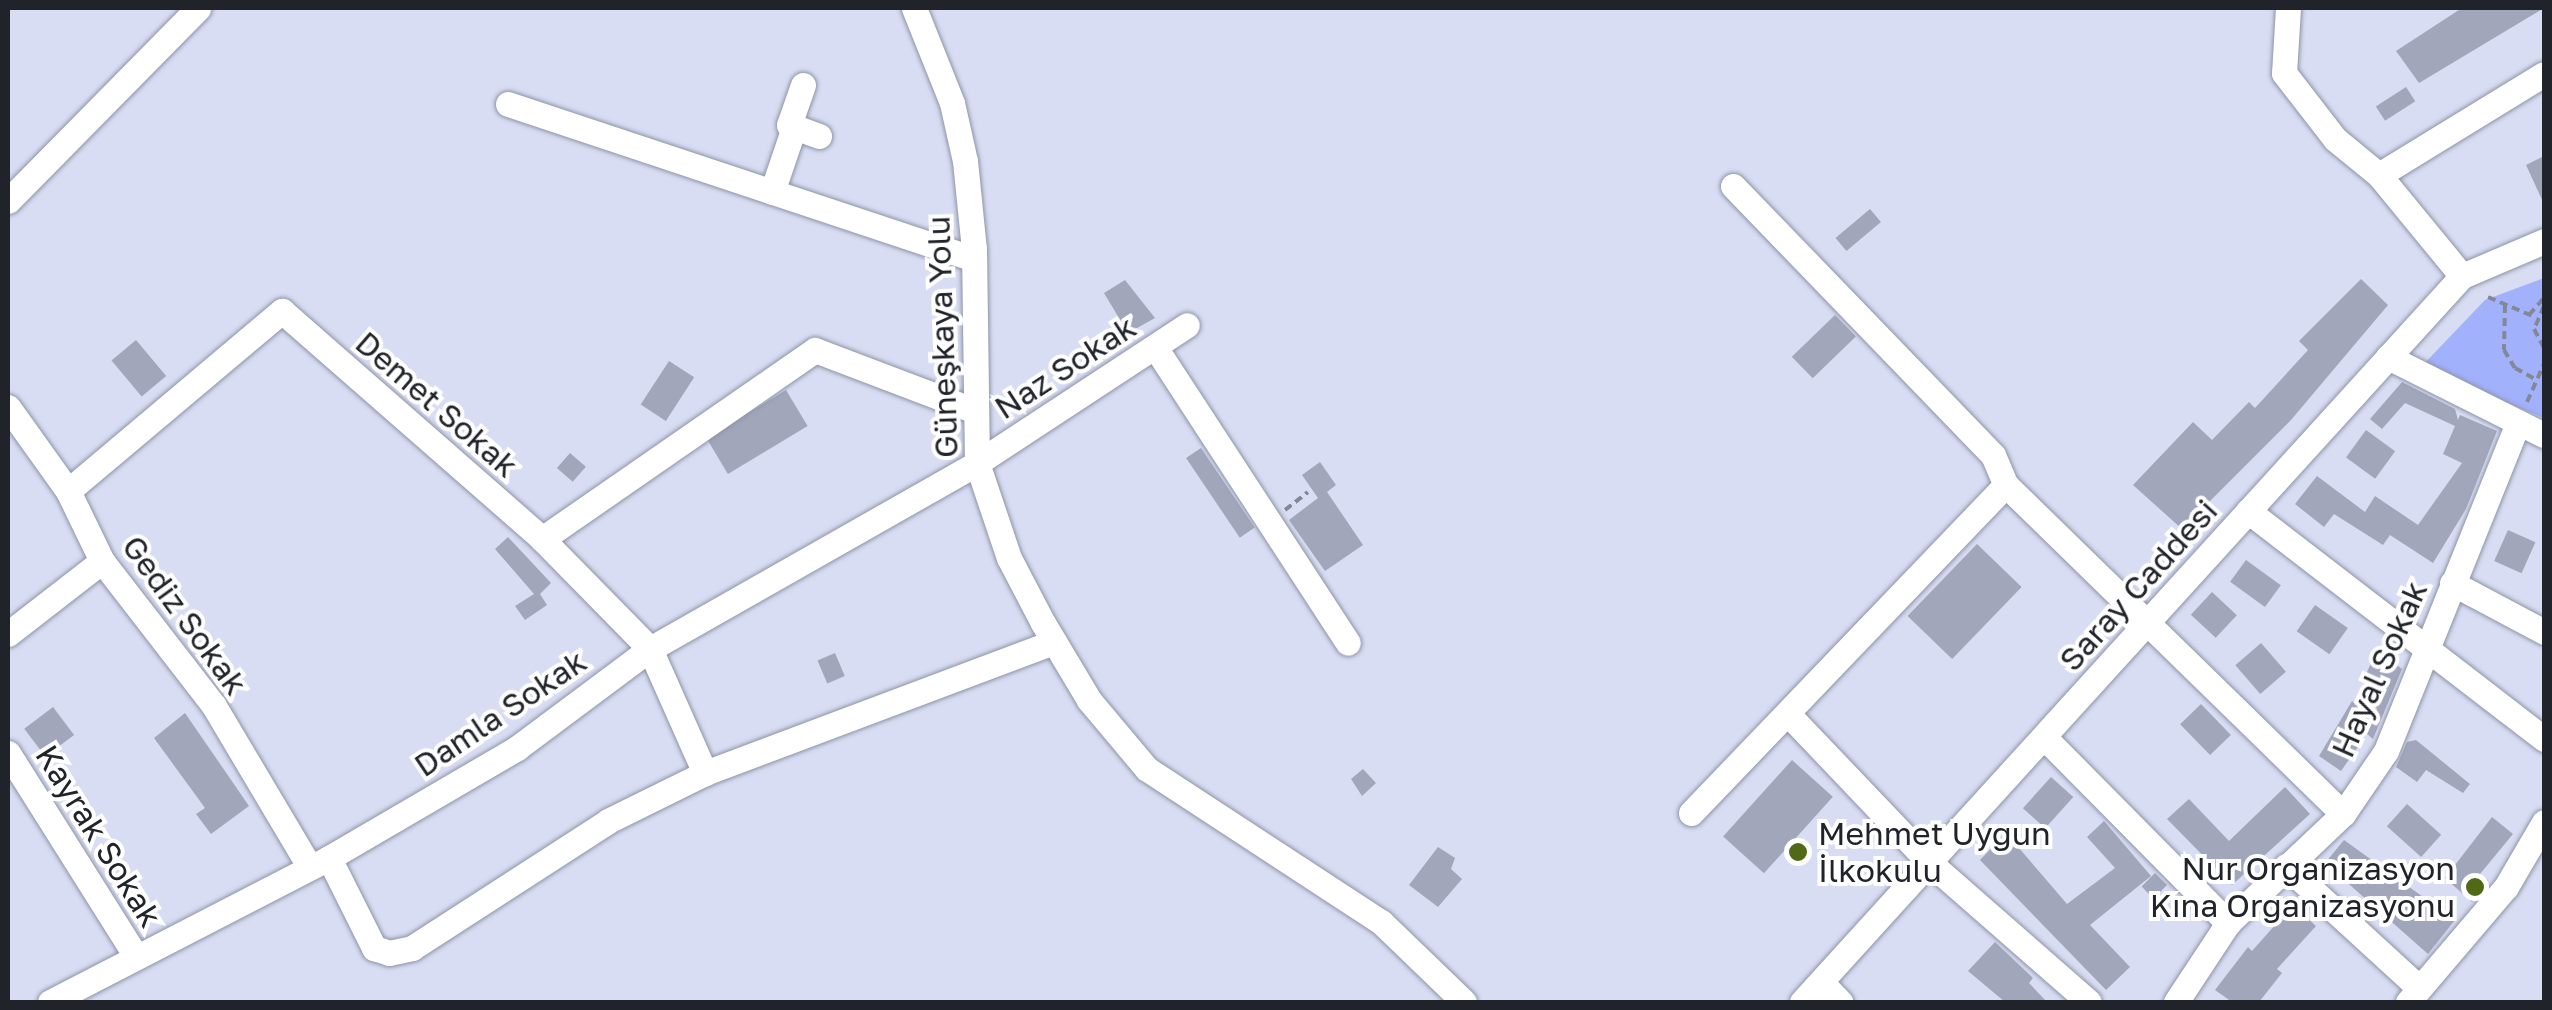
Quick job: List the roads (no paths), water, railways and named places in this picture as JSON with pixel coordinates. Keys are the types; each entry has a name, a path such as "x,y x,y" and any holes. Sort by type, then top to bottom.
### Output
{"street":[{"path":"8,201 198,8"},
{"name":"Güneşkaya Yolu","path":"914,8 952,103 974,259 973,410 978,462 1009,558 1054,642 1089,700 1147,769 1380,922 1464,1002"},
{"path":"2288,8 2284,74 2335,140 2378,175 2462,276"},
{"path":"2378,175 2544,74"},
{"path":"772,192 807,132 790,125 803,85"},
{"path":"508,104 974,259"},
{"path":"1733,186 1994,455 2006,485 2152,622 2344,814"},
{"name":"Saray Caddesi","path":"1802,1002 2152,622 2462,276 2544,241"},
{"name":"Demet Sokak","path":"68,491 282,311 542,539 650,649 706,773"},
{"name":"Naz Sokak","path":"978,462 1187,326"},
{"path":"1155,347 1348,643"},
{"path":"542,539 816,350 973,410"},
{"path":"2388,357 2521,416 2544,435"},
{"name":"Gediz Sokak","path":"8,406 68,491 102,562 214,706 374,948 389,954 412,948 608,822 706,773"},
{"name":"Hayal Sokak","path":"2176,1002 2228,923 2344,814 2386,751 2521,416"},
{"name":"Damla Sokak","path":"50,1002 318,861 517,748 650,649 978,462"},
{"path":"1691,813 2006,485"},
{"path":"2248,511 2427,644 2544,739"},
{"path":"8,634 102,562"},
{"path":"2452,583 2544,632"},
{"path":"706,773 1054,642"},
{"path":"1788,714 1930,863 2089,1002"},
{"path":"2044,738 2228,923"},
{"name":"Kayrak Sokak","path":"8,752 136,955"},
{"path":"2286,866 2413,995 2506,887 2544,822"},
{"path":"1821,982 1840,1002"}],"place":[{"name":"Mehmet Uygun İlkokulu","path":"1798,852"},
{"name":"Nur Organizasyon Kına Organizasyonu","path":"2475,887"}]}
